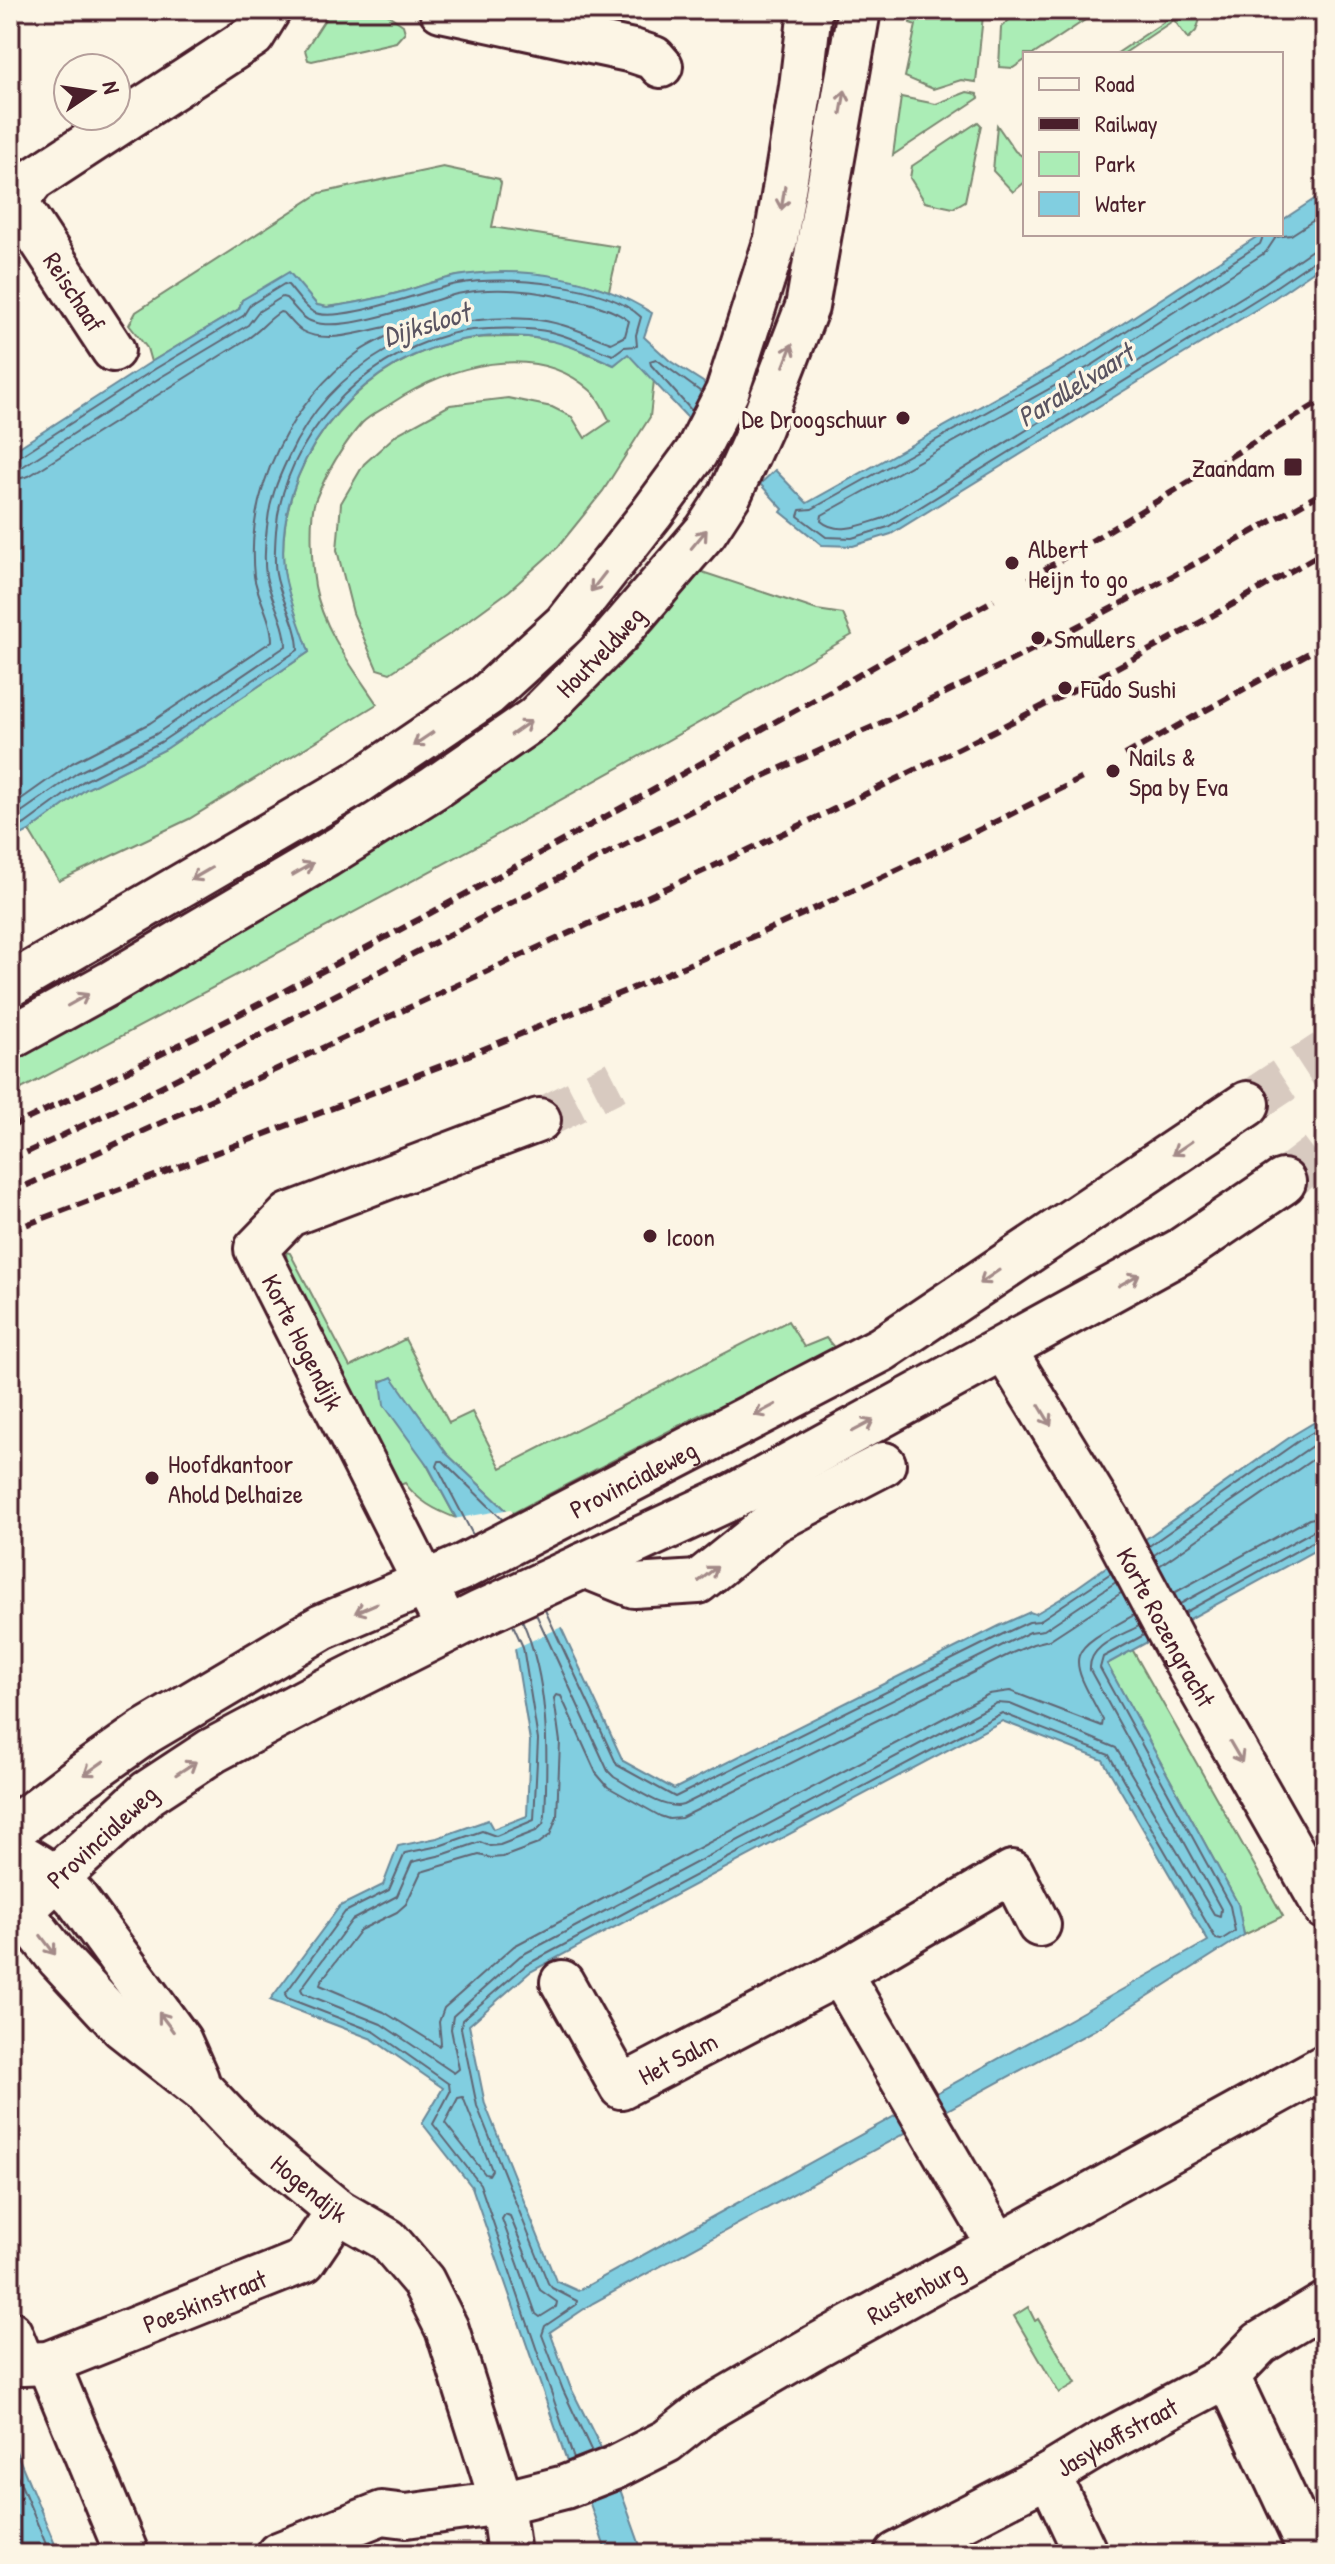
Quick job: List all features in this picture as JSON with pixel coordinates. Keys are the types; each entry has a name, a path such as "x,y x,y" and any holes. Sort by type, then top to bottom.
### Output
{"main road":[{"name":"Provincialeweg","path":"10,1831 145,1732 322,1627 444,1575 526,1535 882,1349 1247,1104"},
{"name":"Provincialeweg","path":"13,1902 56,1877 148,1793 212,1751 464,1621 734,1496 1181,1251 1211,1230 1294,1191"}],"street":[{"path":"13,198 33,180 253,36 269,10"},
{"path":"441,10 633,51 654,58 661,66"},
{"name":"Houtveldweg","path":"10,985 356,784 487,695 565,624 696,453 727,392 776,239 801,87 810,10"},
{"name":"Houtveldweg","path":"10,1038 326,856 434,788 535,718 615,637 706,531 730,494 760,428 807,307 859,10"},
{"name":"Reischaaf","path":"13,198 113,350"},
{"name":"Korte Hogendijk","path":"464,1621 444,1575 256,1249 289,1215 539,1120"},
{"name":"Korte Rozengracht","path":"1004,1349 1112,1526 1325,1908"},
{"path":"774,1521 803,1459"},
{"path":"565,1573 634,1586 698,1582 774,1521 884,1464"},
{"path":"10,1849 56,1877 75,1897 180,2041 203,2091"},
{"name":"Het Salm","path":"562,1982 621,2087 840,1973 1012,1872 1039,1925"},
{"name":"Hogendijk","path":"13,1902 59,1959 122,2027 203,2091 241,2131 338,2211 388,2240 423,2281 447,2329 502,2503 509,2554"},
{"path":"840,1973 934,2135 994,2255"},
{"name":"Rustenburg","path":"278,2554 382,2513 406,2516 502,2503 565,2487 614,2468 667,2441 706,2410 816,2346 994,2255 1325,2066"},
{"name":"Poeskinstraat","path":"48,2363 304,2261 338,2211"},
{"name":"Jasykoffstraat","path":"896,2554 1049,2475 1100,2444 1228,2376 1260,2343 1325,2304"},
{"path":"10,2332 23,2364 48,2363 127,2554"},
{"path":"1228,2376 1311,2554"},
{"path":"1049,2475 1086,2554"}],"green space":[{"path":"331,10 381,10 403,25 405,32 396,42 308,60 305,50"},
{"path":"913,10 963,10 983,16 976,82 961,80 933,89 905,77 916,25 910,23"},
{"path":"1021,10 1100,10 1037,52 1023,52 1023,61 1013,68 999,67 1001,27"},
{"path":"1182,10 1203,10 1196,31 1188,39 1174,20 1126,52 1119,52"},
{"path":"967,92 977,94 979,98 893,155 901,97 936,104"},
{"path":"978,122 981,125 965,201 953,208 925,202 910,178 912,166"},
{"path":"997,125 1015,151 1023,157 1023,184 1013,192 993,171"},
{"path":"443,167 499,179 501,183 492,227 619,247 609,291 572,280 535,274 477,274 327,307 317,305 293,279 242,300 239,309 151,362 147,348 129,325 136,312 320,193"},
{"path":"488,337 528,337 564,343 614,365 628,353 654,380 650,417 603,491 558,547 509,591 453,632 390,673 377,669 353,613 337,550 341,503 364,464 397,434 450,405 508,398 552,407 572,417 585,438 610,421 593,393 568,375 543,366 518,362 464,369 439,378 373,415 348,441 319,491 313,509 312,543 315,586 325,618 340,648 377,704 189,819 59,881 29,831 86,789 166,749 309,652 285,580 284,532 292,495 306,460 326,428 351,399 380,375 413,356 449,343"},
{"path":"696,570 817,610 843,614 852,635 539,812 10,1095 10,1058 580,698 636,649 674,604"},
{"path":"286,1252 290,1253 350,1367 405,1339 449,1423 472,1412 501,1468 788,1321 804,1347 826,1338 839,1353 779,1388 705,1412 513,1513 507,1511 447,1454 392,1378 381,1381 456,1518 428,1504 405,1483 400,1485 287,1268"},
{"path":"1132,1649 1283,1916 1244,1935 1238,1904 1107,1664"},
{"path":"1028,2307 1076,2383 1059,2393 1014,2316"}],"water":[{"name":"Parallelvaart","path":"1325,192 1325,263 1270,301 891,534 853,546 822,545 781,512 783,509 760,484 775,470 807,503 1085,348 1258,236 1283,236 1283,220"},
{"name":"Dijksloot","path":"289,272 317,305 327,307 386,296 451,277 482,273 533,273 607,290 652,313 644,337 670,361 703,382 759,447 743,470 685,415 628,354 614,365 551,341 498,336 449,343 413,356 380,375 351,399 326,427 306,460 292,495 284,532 284,570 309,652 166,749 86,789 29,831 10,841 10,453 239,309 242,300"},
{"path":"392,1377 447,1454 507,1511 623,1761 674,1789 999,1626 1030,1612 1035,1614 1325,1416 1325,1545 1107,1664 1238,1904 1244,1935 1098,2028 593,2303 550,2332 570,2386 616,2478 643,2554 607,2554 585,2489 568,2464 472,2187 422,2123 443,2088 372,2039 270,2000 340,1906 383,1885 398,1846 437,1838 488,1820 493,1829 527,1816 530,1741 515,1648 456,1518 428,1466 384,1405 381,1382","holes":["1002,1721 1103,1760 1208,1941 578,2291 556,2281 485,2104 469,2025 530,1972"]},
{"path":"10,2437 59,2554 10,2554"}],"pier":[{"path":"511,1509 566,1625 511,1650 453,1519"}],"tunnel":[{"path":"1247,1104 1325,1053"},
{"path":"539,1120 616,1081"},
{"path":"1283,1182 1325,1150"}],"railway":[{"path":"1029,579 1325,399"},
{"path":"10,1160 185,1074 683,815 1042,645 1325,491"},
{"path":"10,1193 870,792 1146,652 1325,551"},
{"path":"10,1127 260,1004 506,872 994,600"},
{"path":"1125,755 1325,644"},
{"path":"10,1231 543,1025 737,944 1084,777"}],"place":[{"name":"De Droogschuur","path":"903,418"},
{"name":"Zaandam","path":"1293,467"},
{"name":"Albert Heijn to go","path":"1012,563"},
{"name":"Smullers","path":"1038,638"},
{"name":"Fūdo Sushi","path":"1065,688"},
{"name":"Nails & Spa by Eva","path":"1113,771"},
{"name":"Icoon","path":"650,1236"},
{"name":"Hoofdkantoor Ahold Delhaize","path":"152,1478"}]}
